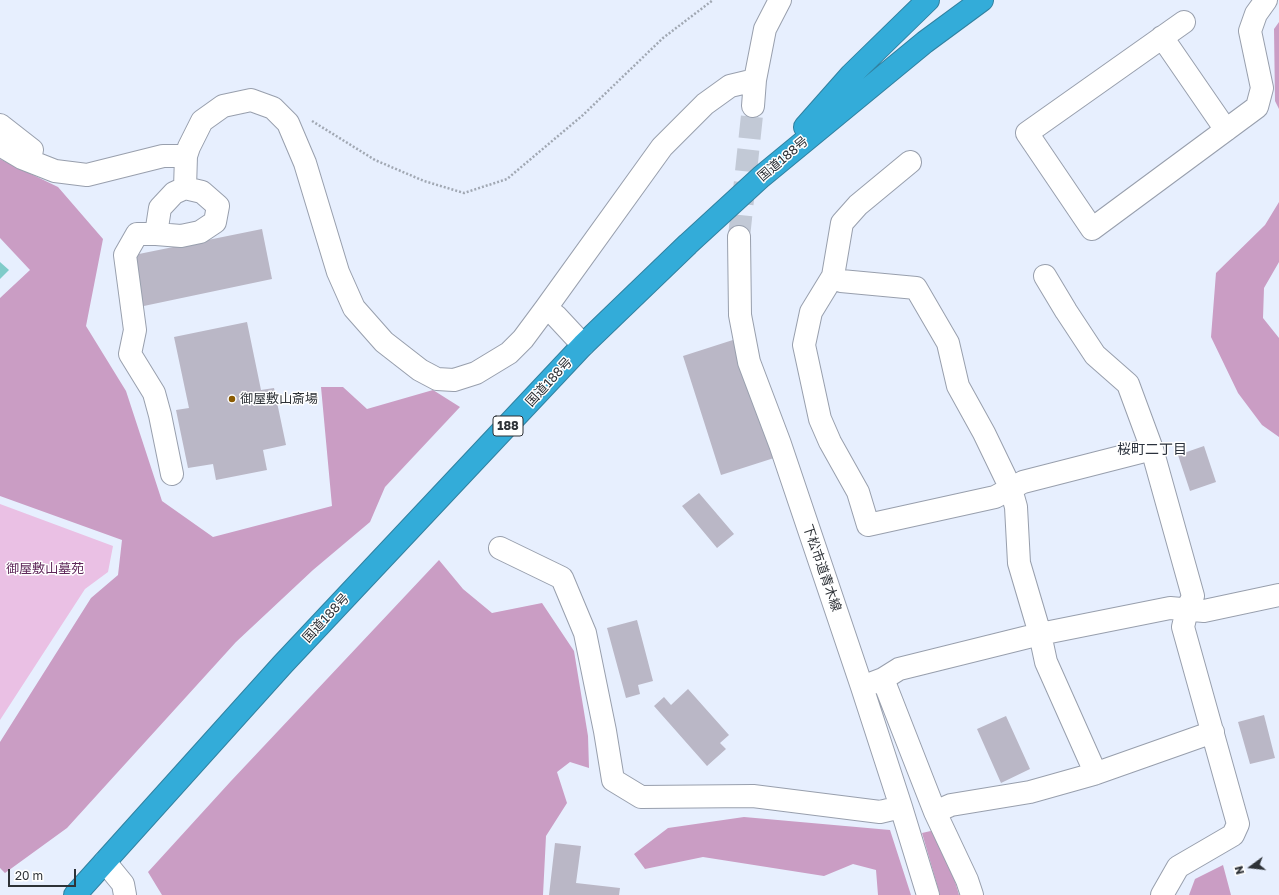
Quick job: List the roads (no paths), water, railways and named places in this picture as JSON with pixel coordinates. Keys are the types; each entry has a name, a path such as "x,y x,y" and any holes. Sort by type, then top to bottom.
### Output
{"highway":[{"path":"760,177 851,75 928,0"},
{"name":"国道188号","path":"75,895 283,664 583,345 760,177 925,42 982,0"}],"street":[{"path":"753,106 755,80 765,29 780,0"},
{"path":"1184,22 1027,133 1092,228 1257,106 1262,88 1250,31 1256,14 1266,0"},
{"path":"1162,37 1226,130"},
{"path":"156,234 160,208 174,193 185,172 189,147 202,121 223,106 251,100 273,108 288,123 305,163 338,272 354,308 384,342 420,370 437,379 454,380 476,373 509,353 523,339 662,147 705,104 730,86 755,80"},
{"path":"0,125 36,152 38,165"},
{"path":"0,145 22,158 38,165 55,171 87,176 163,156 185,172 202,192 218,206 215,222 200,232 181,236 137,234 125,254 135,330 130,354 154,393 172,474"},
{"path":"910,162 858,205 842,224 833,276 811,312 804,345 820,419 830,442 858,492 868,524 995,497 1023,482 1152,449"},
{"name":"下松市道青木線","path":"739,238 740,315 749,362 780,444 862,687 928,895"},
{"path":"833,276 841,281 916,288 948,343 958,386 984,433 1011,489 1016,507 1019,563 1040,634 1046,662 1091,763 1094,774"},
{"path":"1045,276 1095,355 1128,384 1152,449 1192,596 1186,610 1183,627 1238,824 1233,835 1178,867 1162,895"},
{"path":"546,308 556,316 583,345"},
{"path":"500,548 562,578 585,634 605,731 613,780 641,796 753,796 880,812 901,807"},
{"path":"862,687 883,679 899,669 1040,634 1170,608 1204,611 1279,595"},
{"path":"883,679 935,812 967,880 972,895"},
{"path":"935,812 951,805 1030,792 1094,774 1213,732"},
{"path":"106,862 123,884 125,895"}],"tunnel":[{"path":"739,237 753,106"}],"place":[{"name":"御屋敷山斎場","path":"232,399"}],"district":[{"name":"桜町二丁目","path":"1152,450"}],"park label":[{"name":"御屋敷山墓苑","path":"45,569"}]}
